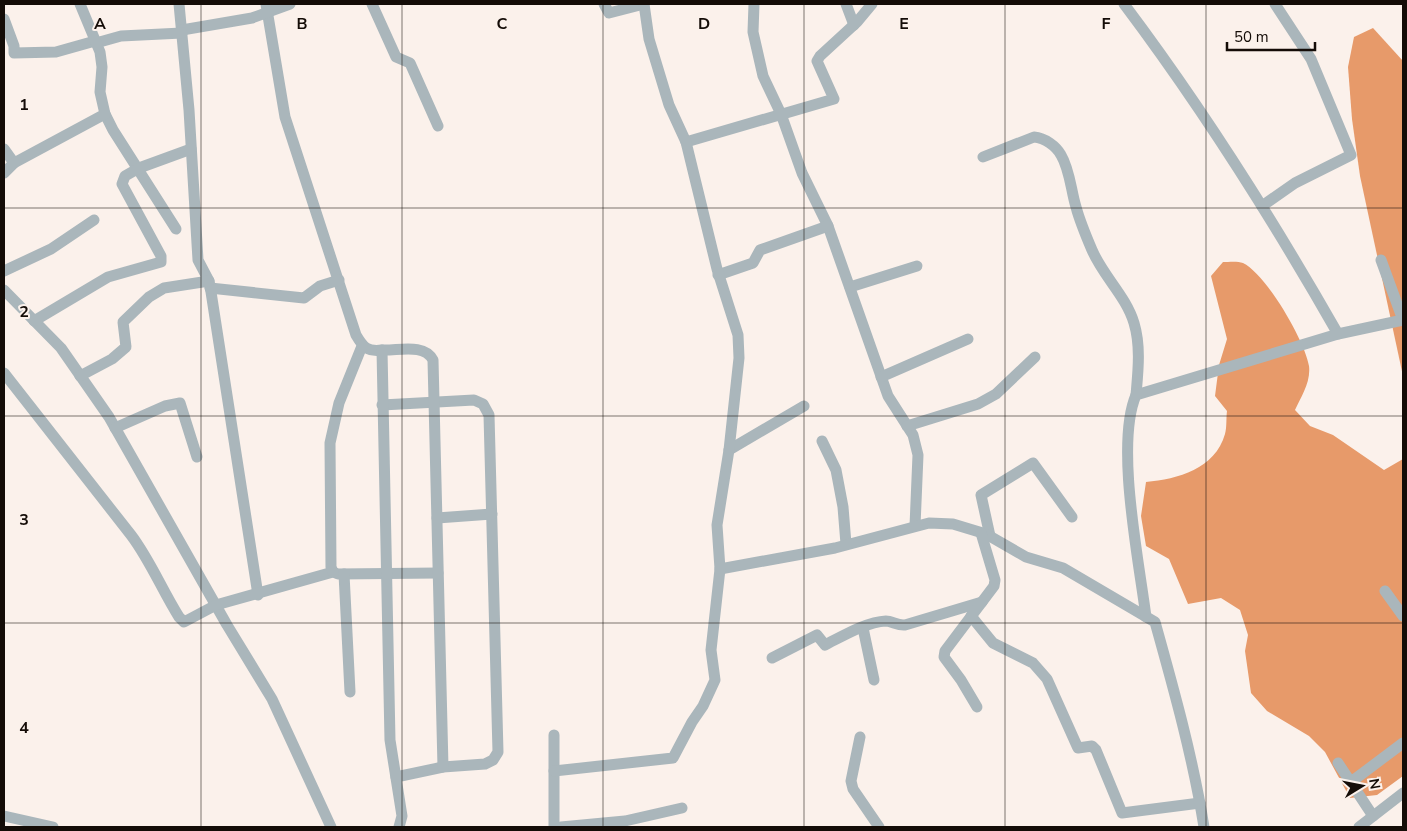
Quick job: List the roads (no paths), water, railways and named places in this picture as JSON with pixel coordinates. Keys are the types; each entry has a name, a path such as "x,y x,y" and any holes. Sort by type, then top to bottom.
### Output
{"street":[{"path":"180,4 198,260 210,284 258,595"},
{"path":"4,19 14,46 14,53 56,52 121,36 182,32 252,18 267,8 290,4"},
{"path":"372,4 396,57 410,63 438,126"},
{"path":"554,771 673,758 692,722 703,706 715,680 711,637 716,617 720,569 717,525 729,450 739,358 738,335 718,275 686,142 669,105 649,39 644,4 609,13 604,4"},
{"path":"754,4 753,32 763,76 781,114 802,173 828,226 888,396 912,435 918,455 915,526"},
{"path":"846,4 854,25"},
{"path":"686,142 834,100 817,61 854,25 872,4"},
{"path":"1124,4 1165,58 1262,206 1338,334"},
{"path":"1262,206 1296,183 1351,156 1311,58 1275,4"},
{"path":"83,5 102,67 100,92 105,114 113,130 139,168 176,230"},
{"path":"267,8 285,117 356,335 362,346 371,351 423,351 430,354 433,360 443,767"},
{"path":"4,173 14,163 105,114"},
{"path":"984,157 1034,137 1041,137 1049,142 1061,155 1071,182 1076,207 1093,253 1134,323 1138,353 1136,395 1130,408 1127,463 1146,617"},
{"path":"4,149 14,163"},
{"path":"34,321 108,276 161,262 161,256 122,184 125,176 139,168 191,149"},
{"path":"4,271 51,249 94,220"},
{"path":"718,275 753,263 760,250 828,226"},
{"path":"1136,395 1338,334 1403,320 1381,260"},
{"path":"850,287 917,266"},
{"path":"80,376 112,359 126,347 123,322 149,297 164,288 210,284 304,298 320,286 339,280"},
{"path":"4,290 61,348 115,428 216,606 272,699 331,827"},
{"path":"881,377 968,340"},
{"path":"350,692 339,573 331,567 330,443 339,403 362,346"},
{"path":"382,350 390,740 402,816 399,827"},
{"path":"907,426 978,404 996,394 1035,357"},
{"path":"4,374 136,541 178,617 184,622 216,606 339,573 438,573"},
{"path":"382,405 474,400 483,404 489,416 498,752 493,760 485,764 443,767 396,777"},
{"path":"115,428 165,406 180,403 197,457"},
{"path":"729,450 804,406"},
{"path":"822,441 836,470 843,507 846,544"},
{"path":"977,707 961,680 944,658 944,651 994,586 995,580 981,495 1033,463 1072,517"},
{"path":"437,518 492,514"},
{"path":"720,569 846,544 929,524 953,524 986,534 1026,557 1064,568 1155,622 1178,702 1204,827"},
{"path":"1385,591 1403,616"},
{"path":"772,658 817,635 825,645 863,628 887,621 900,626 982,602"},
{"path":"971,616 993,643 1033,664 1047,679 1076,746 1078,748 1092,746 1096,750 1122,813 1200,803"},
{"path":"863,628 874,680"},
{"path":"554,735 554,827"},
{"path":"860,737 851,781 853,789 879,827"},
{"path":"1351,782 1403,743"},
{"path":"1338,763 1373,816"},
{"path":"1361,827 1403,793"},
{"path":"560,827 626,821 682,808"},
{"path":"4,816 53,827"}]}
